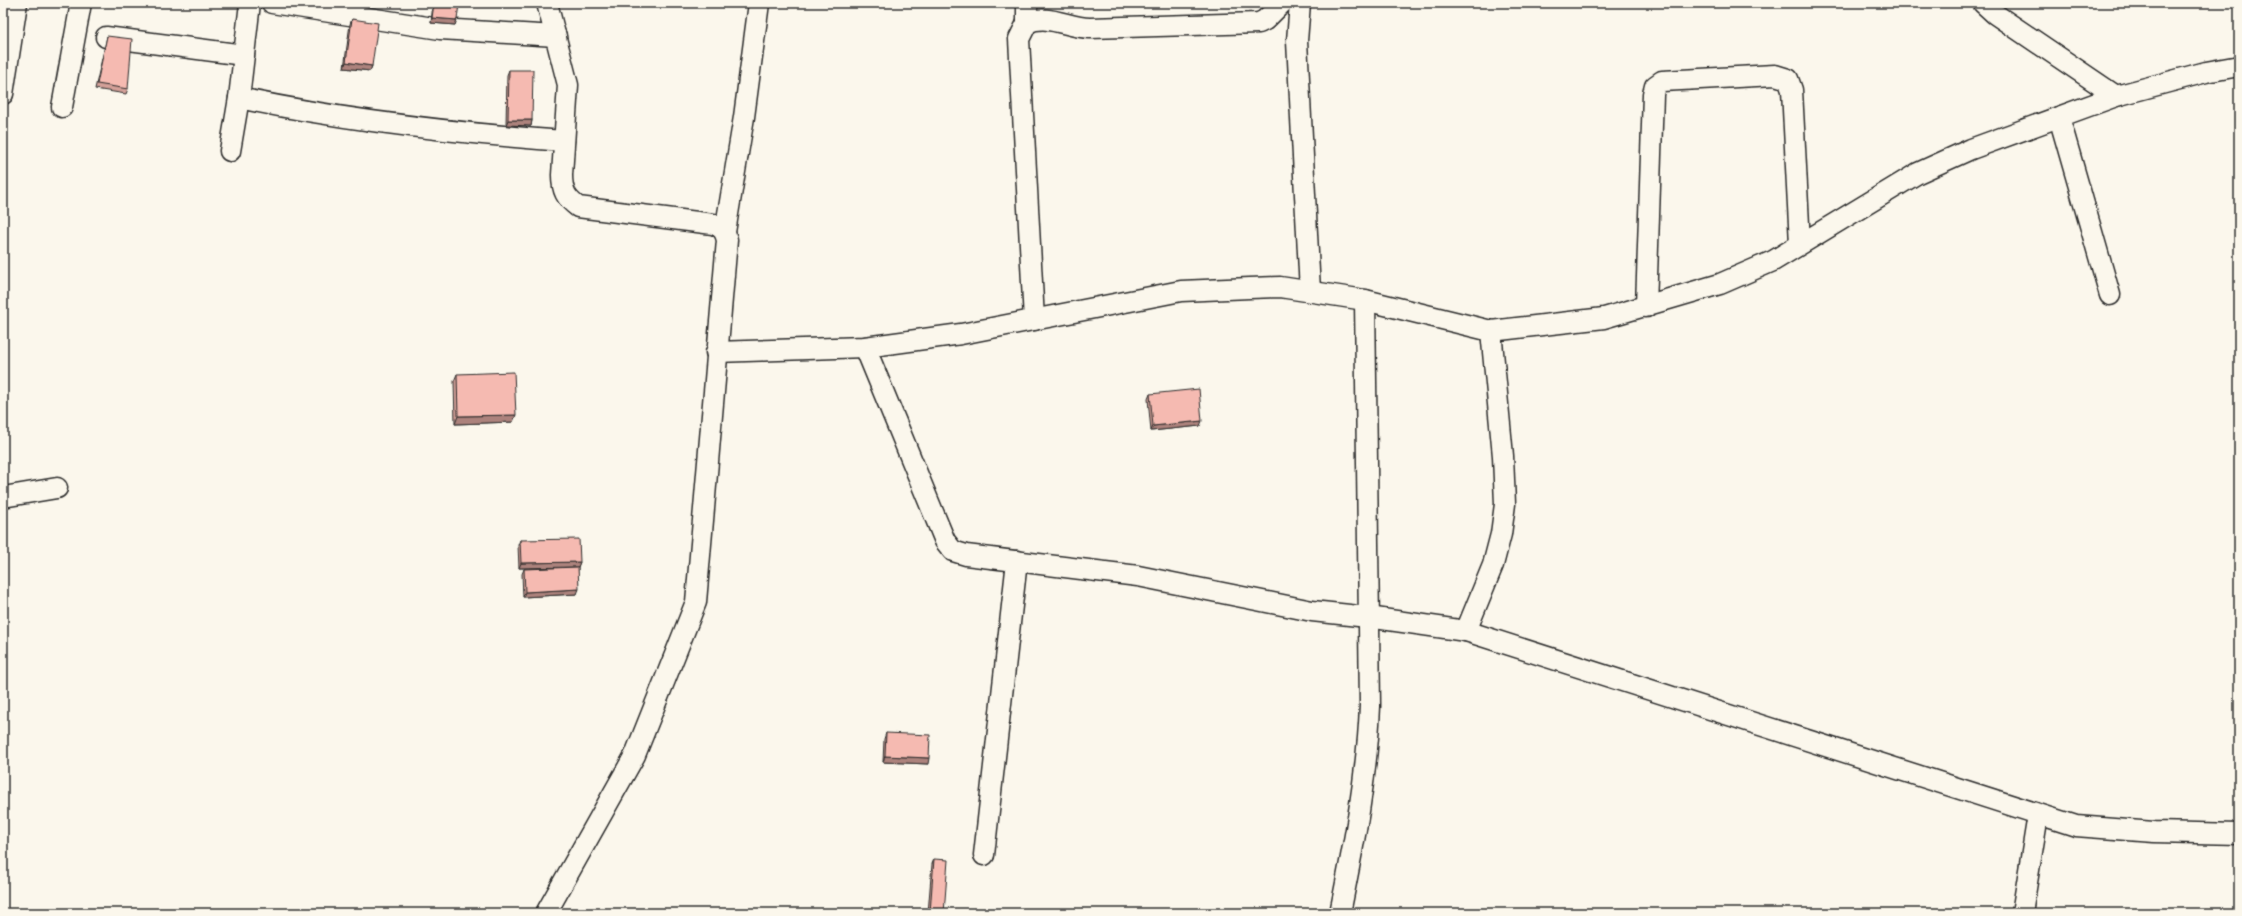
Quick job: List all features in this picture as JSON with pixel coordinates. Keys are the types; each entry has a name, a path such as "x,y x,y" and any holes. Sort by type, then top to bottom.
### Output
{"street":[{"path":"3,94 17,3"},
{"path":"62,107 81,3"},
{"path":"230,151 239,98 250,3"},
{"path":"272,3 440,29 556,36"},
{"path":"548,3 568,85 562,190 568,200 578,207 713,224 720,226 725,232"},
{"path":"546,913 635,755 696,602 716,352 727,240 725,232 744,117 759,3"},
{"path":"1027,3 1027,23 1019,38 1034,320"},
{"path":"1027,23 1035,19 1047,18 1078,28 1259,23 1266,20 1282,3"},
{"path":"1300,3 1297,41 1310,291"},
{"path":"1983,3 2001,18 2116,96"},
{"path":"106,37 244,55"},
{"path":"716,352 865,346 961,334 1181,291 1280,288 1310,291 1365,300 1491,331 1588,321 1646,307 1720,284 1773,261 1942,160 2116,96 2206,72 2239,66"},
{"path":"1646,307 1653,94 1655,86 1662,81 1775,75 1788,79 1792,90 1800,244"},
{"path":"239,98 305,112 450,132 564,142"},
{"path":"2058,117 2110,296"},
{"path":"1340,913 1358,825 1368,743 1370,706 1365,300"},
{"path":"1466,631 1493,565 1501,534 1505,504 1503,456 1491,331"},
{"path":"865,346 945,541 953,551 966,555 1138,576 1312,612 1368,617 1466,631 2076,826 2114,830 2239,834"},
{"path":"3,497 57,488"},
{"path":"984,855 1017,561"},
{"path":"2022,913 2038,815"}],"building":[{"path":"434,3 459,3 457,20 432,18"},
{"path":"352,19 378,23 372,66 346,62"},
{"path":"107,36 132,39 128,89 97,84"},
{"path":"509,70 533,70 532,120 508,120"},
{"path":"514,372 516,415 458,416 457,374"},
{"path":"1199,389 1202,421 1153,426 1150,394"},
{"path":"579,539 580,562 521,563 520,540"},
{"path":"578,567 579,589 525,592 524,569"},
{"path":"886,733 930,735 929,758 885,756"},
{"path":"934,859 948,860 944,913 930,913"}]}
